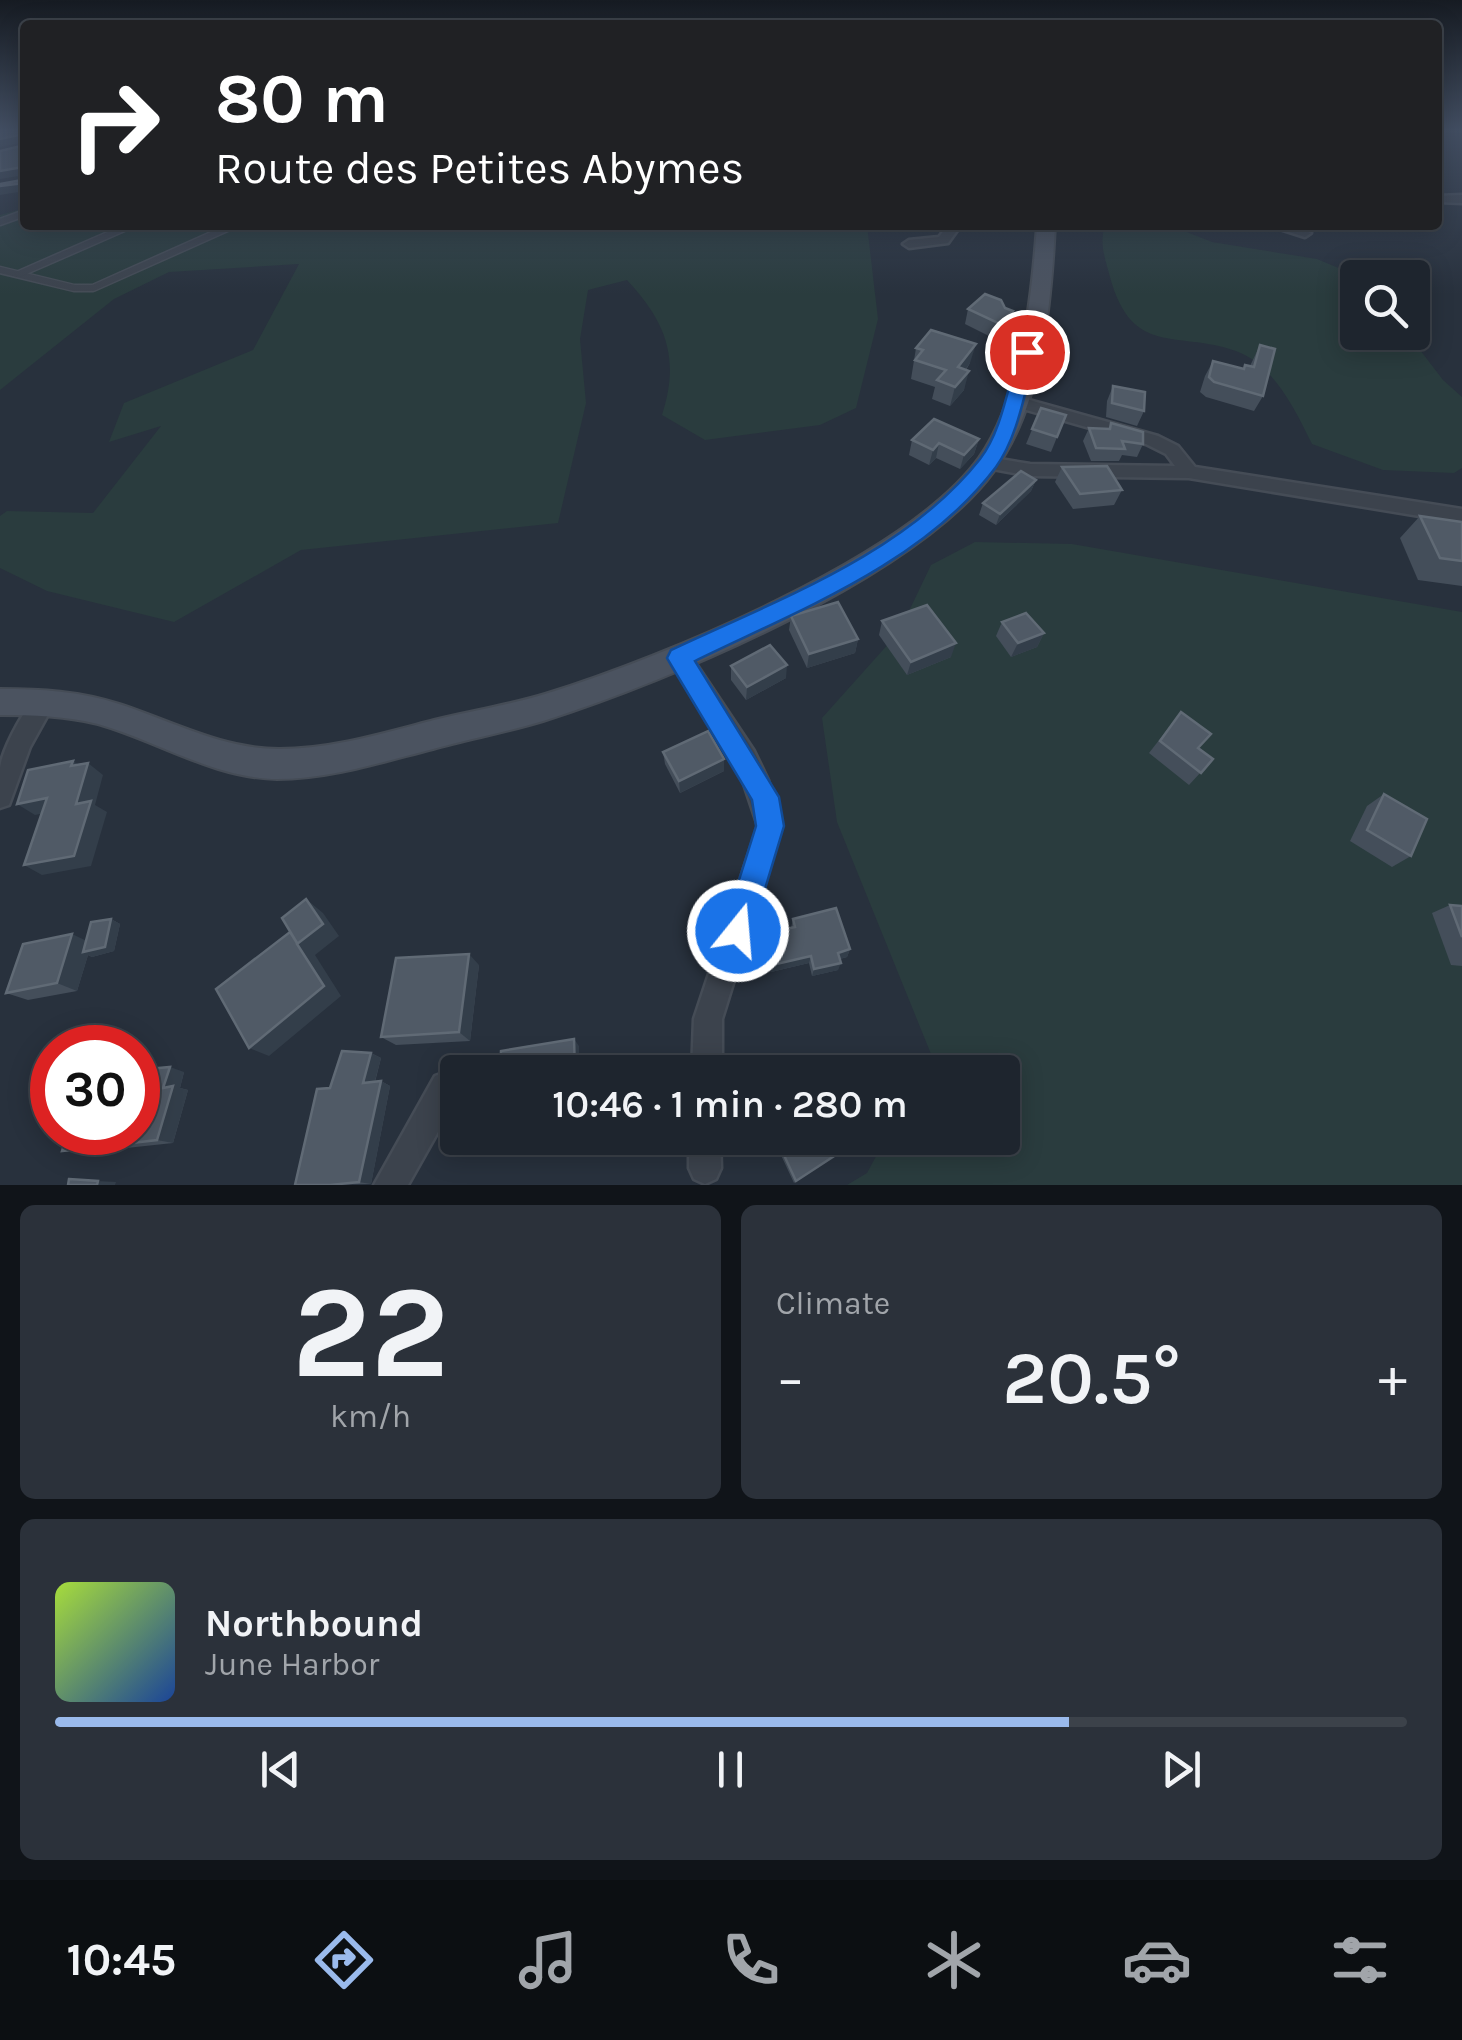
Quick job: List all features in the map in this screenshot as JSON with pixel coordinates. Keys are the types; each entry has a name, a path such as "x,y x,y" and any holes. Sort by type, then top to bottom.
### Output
{"main road":[{"path":"0,702 44,702 98,711 214,754 278,764 342,758 542,708 680,658 813,593 890,550 934,519 988,463 1015,401 1040,292 1046,230"}],"street":[{"path":"910,244 943,240 951,230"},
{"path":"1291,230 1306,234"},
{"path":"1015,401 1152,440 1172,450 1189,472"},
{"path":"988,463 1030,470 1189,472 1462,516"},
{"path":"680,658 753,772 766,797 770,826 708,1019 707,1055"},
{"path":"0,797 20,743 44,702"},
{"path":"390,1185 440,1098"}],"lane":[{"path":"18,275 119,230"},
{"path":"0,270 74,288 93,288 223,230"}],"shaded area":[{"path":"20,209 20,230 868,230 878,319 856,408 820,425 705,440 662,415 670,376 669,359 660,327 641,296 627,280 588,290 580,339 586,403 558,523 301,550 174,622 47,591 0,568 0,516 7,511 93,513 161,426 109,442 124,403 253,350 299,264 169,272 114,299 0,390 0,215"},
{"path":"1104,230 1182,230 1212,242 1317,259 1340,269 1340,350 1420,350 1462,397 1462,468 1454,473 1383,470 1312,444 1282,390 1249,358 1215,345 1159,336 1131,320 1119,303 1103,251"},
{"path":"975,542 1072,544 1462,612 1462,1185 847,1185 867,1173 877,1155 1020,1155 1020,1055 930,1055 837,822 822,718 899,632 931,565"}],"building":[{"path":"985,294 1001,300 1005,308 1013,311 1000,324 968,309"},
{"path":"931,330 976,344 958,367 969,371 955,387 937,380 946,370 915,360 923,350 916,348"},
{"path":"1260,345 1275,349 1263,396 1214,382 1209,377 1213,361 1244,369 1245,365 1254,367"},
{"path":"1113,386 1145,392 1144,411 1112,403"},
{"path":"1041,408 1066,415 1057,437 1032,429"},
{"path":"934,419 979,439 964,455 939,443 933,450 912,440"},
{"path":"1111,423 1143,432 1143,444 1122,441 1125,449 1096,448 1089,428 1110,429"},
{"path":"1107,466 1122,490 1080,494 1062,467"},
{"path":"1021,471 1036,480 1000,514 983,503"},
{"path":"1420,516 1462,522 1462,561 1440,558"},
{"path":"838,602 858,639 809,654 791,616"},
{"path":"927,605 956,643 911,662 882,621"},
{"path":"1026,613 1044,633 1018,643 1002,622"},
{"path":"770,645 787,665 747,687 731,666"},
{"path":"1181,712 1211,734 1198,748 1213,759 1201,773 1160,741"},
{"path":"708,731 724,759 679,781 663,752"},
{"path":"73,761 71,766 88,763 76,804 91,801 74,856 24,865 47,798 17,804 28,770"},
{"path":"1384,794 1427,819 1411,856 1367,830"},
{"path":"306,899 323,924 297,944 324,986 249,1048 216,989 290,932 297,943 282,918"},
{"path":"1450,905 1462,906 1462,937"},
{"path":"836,908 850,949 838,953 841,963 814,969 811,956 772,965 763,934 795,927 793,919"},
{"path":"111,919 105,947 83,952 91,922"},
{"path":"72,934 57,983 6,993 23,944"},
{"path":"469,954 459,1032 381,1037 396,958"},
{"path":"574,1039 574,1055 501,1055 501,1051"},
{"path":"342,1051 371,1053 363,1083 381,1081 359,1182 295,1185 317,1089 330,1088"},
{"path":"170,1067 163,1088 173,1086 160,1130 160,1068"},
{"path":"784,1155 836,1155 796,1181"},
{"path":"69,1179 98,1181 97,1185 68,1185"}],"route":[{"path":"738,931 770,826 766,797 680,658 813,593 890,550 934,519 988,463 1001,440 1027,352"}]}
